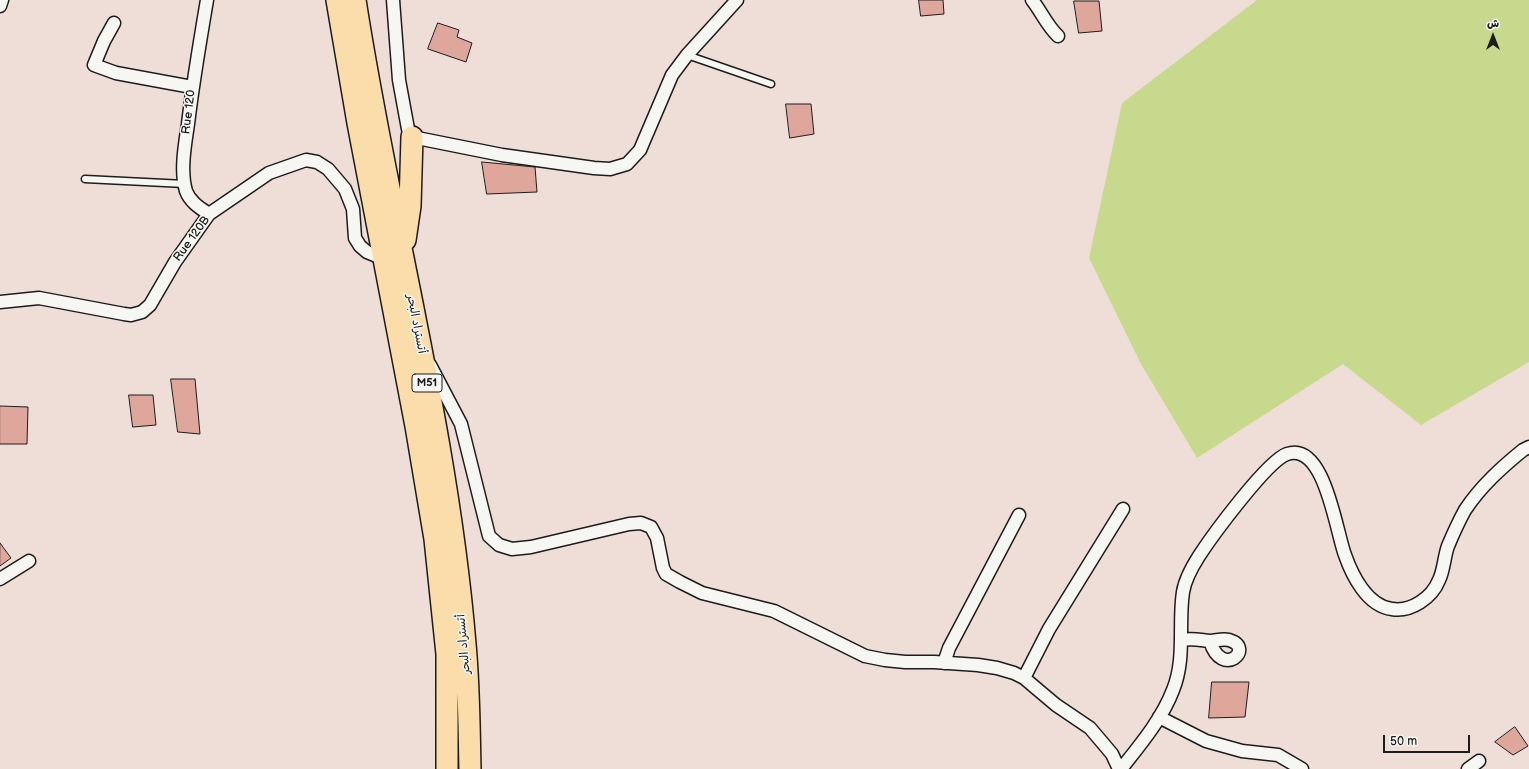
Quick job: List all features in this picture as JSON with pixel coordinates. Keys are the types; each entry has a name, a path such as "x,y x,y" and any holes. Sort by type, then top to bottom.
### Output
{"highway":[{"name":"أتستراد البحر","path":"337,0 358,123 393,258 421,346 446,487 465,643 469,702 470,769"},
{"name":"أتستراد البحر","path":"355,0 378,132 393,258 416,426 435,539 447,654 447,769"},
{"path":"393,258 410,206 412,137"}],"street":[{"path":"0,6 2,0"},
{"name":"Rue 120","path":"207,0 192,87 184,149 184,177 186,191 193,202 209,214"},
{"path":"393,0 399,80 408,129 412,137 502,155 610,169 627,164 640,150 672,75 687,55 737,0"},
{"path":"1032,0 1058,36"},
{"path":"114,23 104,41 94,65 116,73 192,87"},
{"name":"Rue 120B","path":"0,302 39,298 131,315 142,312 150,305 174,262 209,214 269,174 306,160 317,162 328,169 345,189 353,209 354,238 360,246 367,252 393,258"},
{"path":"421,346 461,424 489,536 499,545 512,550 531,547 615,527 641,523 651,527 657,538 663,568 666,574 691,588 716,597 756,606 774,612 865,656 905,662 944,663 997,668 1014,672 1024,678 1056,705 1090,728 1112,754 1120,769 1159,717 1174,690 1177,679 1182,640 1183,591 1192,568 1226,518 1269,467 1280,458 1294,453 1303,455 1316,467 1336,520 1344,554 1354,575 1364,592 1377,603 1389,609 1399,610 1410,608 1422,601 1432,592 1440,580 1447,548 1465,511 1489,479 1523,450 1529,447"},
{"path":"1024,678 1049,629 1123,509"},
{"path":"944,663 949,648 1019,515"},
{"path":"0,579 29,562"},
{"path":"1182,640 1192,638 1210,641"},
{"path":"1159,717 1206,742 1242,751 1278,755 1302,769"},
{"path":"1468,769 1479,761"}],"lane":[{"path":"687,55 771,84"},
{"path":"85,179 185,184"}],"green space":[{"path":"1257,0 1529,0 1529,362 1421,425 1343,364 1197,458 1141,364 1089,258 1122,103"}],"building":[{"path":"919,0 943,0 944,14 921,16"},
{"path":"1074,1 1099,1 1102,31 1079,33"},
{"path":"438,23 459,30 457,37 472,43 466,62 428,49"},
{"path":"786,104 811,104 814,134 790,138"},
{"path":"482,162 535,167 537,192 487,194"},
{"path":"171,379 195,379 200,434 178,432"},
{"path":"129,395 153,395 156,425 133,427"},
{"path":"0,406 28,407 27,444 0,444"},
{"path":"0,543 11,558 0,566"},
{"path":"1212,682 1249,682 1245,717 1209,718"},
{"path":"1515,727 1528,746 1513,755 1495,742"}]}
